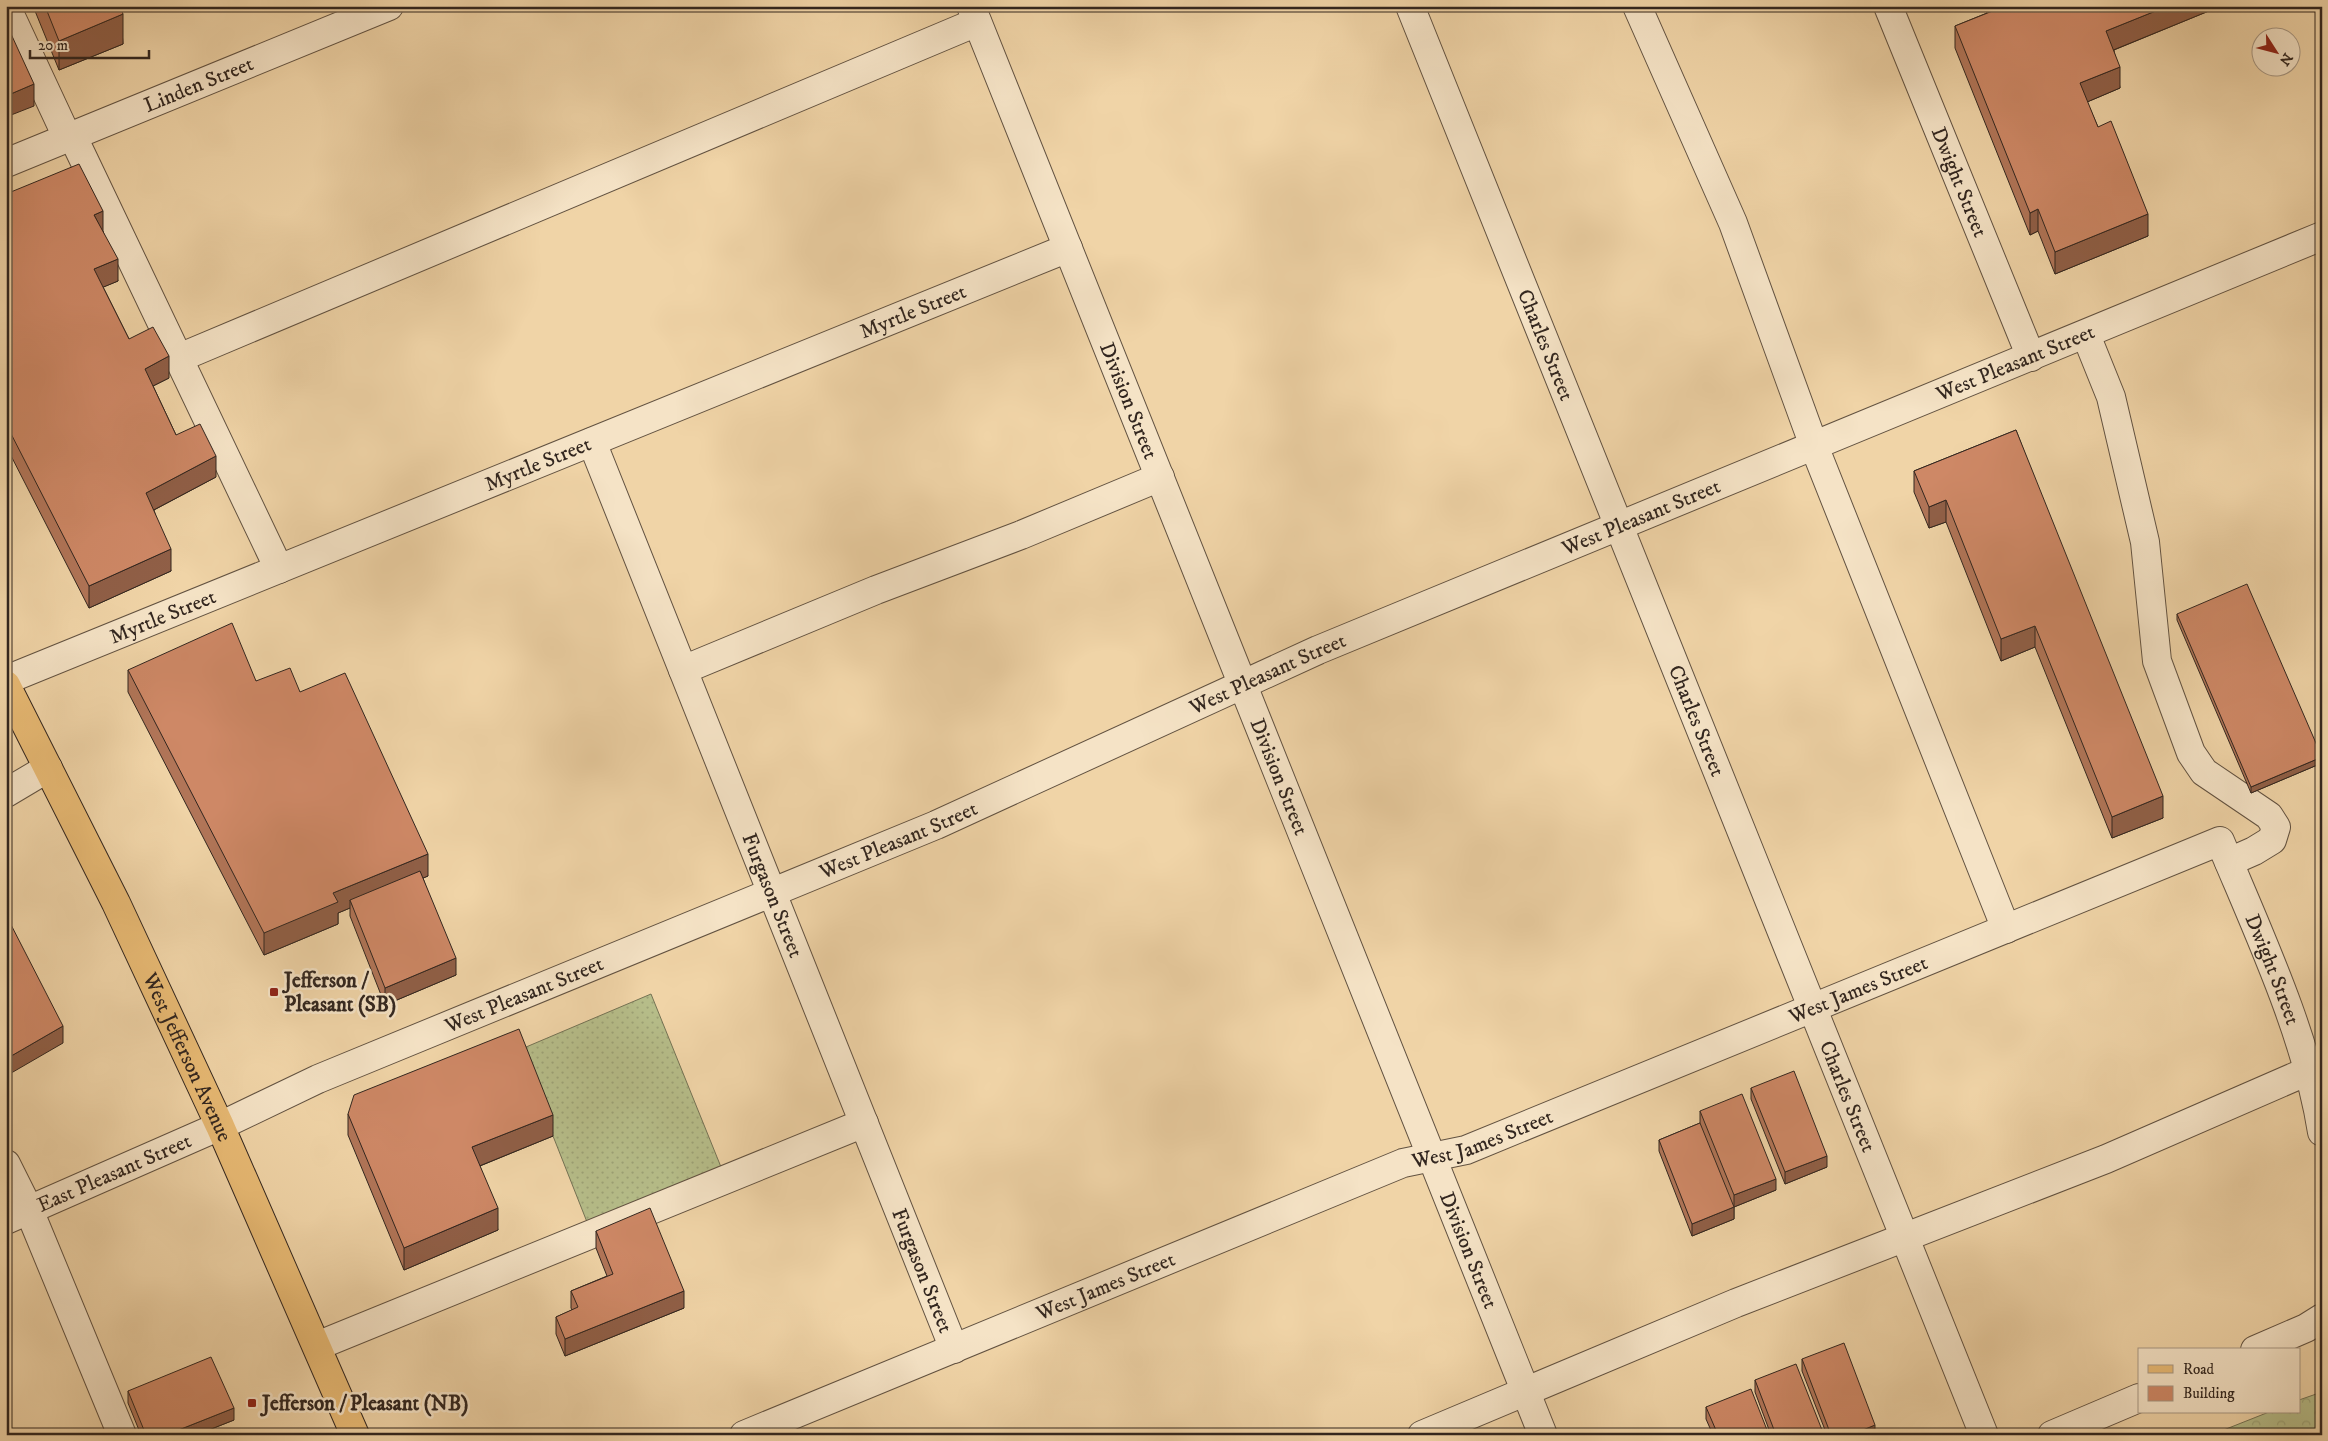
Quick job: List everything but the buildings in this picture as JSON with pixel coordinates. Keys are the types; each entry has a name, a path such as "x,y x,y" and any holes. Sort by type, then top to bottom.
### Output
{"main road":[{"name":"West Jefferson Avenue","path":"6,685 116,904 220,1126 355,1435"}],"street":[{"path":"6,6 179,358 279,569"},
{"name":"Linden Street","path":"6,163 389,6"},
{"name":"Charles Street","path":"1410,6 1617,526 1984,1435"},
{"path":"1638,6 1733,223 1814,446 2006,929"},
{"name":"Dwight Street","path":"1888,6 2031,357"},
{"path":"179,358 974,14"},
{"name":"Division Street","path":"974,14 1544,1435"},
{"name":"West Pleasant Street","path":"220,1126 318,1079 936,825 1318,650 2086,335 2322,236"},
{"name":"Myrtle Street","path":"6,680 1068,248"},
{"name":"West James Street","path":"744,1435 1403,1163 1466,1150 2006,929 2225,852 2254,851 2272,840 2276,827 2269,816 2204,772 2191,753 2157,661 2145,542 2111,397 2086,335"},
{"name":"Furgason Street","path":"592,442 954,1348"},
{"path":"683,670 876,590 1021,535 1160,477"},
{"path":"6,793 48,768"},
{"name":"Dwight Street","path":"2225,852 2287,1007 2316,1096 2322,1132"},
{"path":"1422,1435 1736,1303 2106,1159 2308,1071"},
{"path":"317,1346 864,1123"},
{"name":"East Pleasant Street","path":"18,1215 220,1126"},
{"path":"6,1164 18,1215 122,1435"},
{"path":"2260,1348 2306,1328 2322,1318"},
{"path":"2052,1435 2138,1398"}],"green space":[{"path":"651,994 721,1167 587,1222 519,1050"},
{"path":"2322,1392 2322,1435 2211,1435 2264,1414 2300,1414 2300,1400"}],"place":[{"name":"Jefferson / Pleasant (SB)","path":"274,992"},
{"name":"Jefferson / Pleasant (NB)","path":"252,1403"}]}
